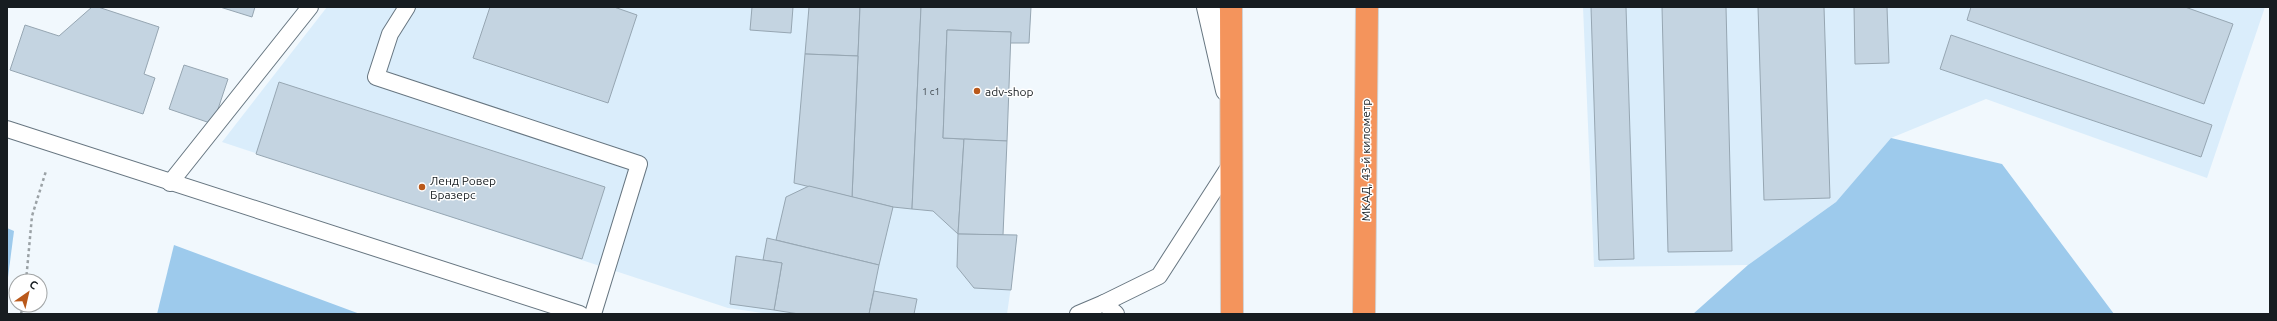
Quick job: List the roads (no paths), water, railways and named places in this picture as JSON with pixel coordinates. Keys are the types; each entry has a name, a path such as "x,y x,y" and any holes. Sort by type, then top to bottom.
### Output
{"highway":[{"path":"1231,7 1232,314"},
{"name":"МКАД, 43-й километр","path":"1364,314 1367,7"}],"street":[{"path":"1208,7 1232,110"}],"lane":[{"path":"170,183 310,7"},
{"path":"407,7 390,34 376,76 639,164 593,314"},
{"path":"7,129 54,146 580,314"},
{"path":"1078,314 1104,304 1159,276 1231,164"},
{"path":"1104,304 1116,314"}],"place":[{"name":"adv-shop","path":"977,91"},
{"name":"Ленд Ровер Бразерс","path":"422,187"}]}
